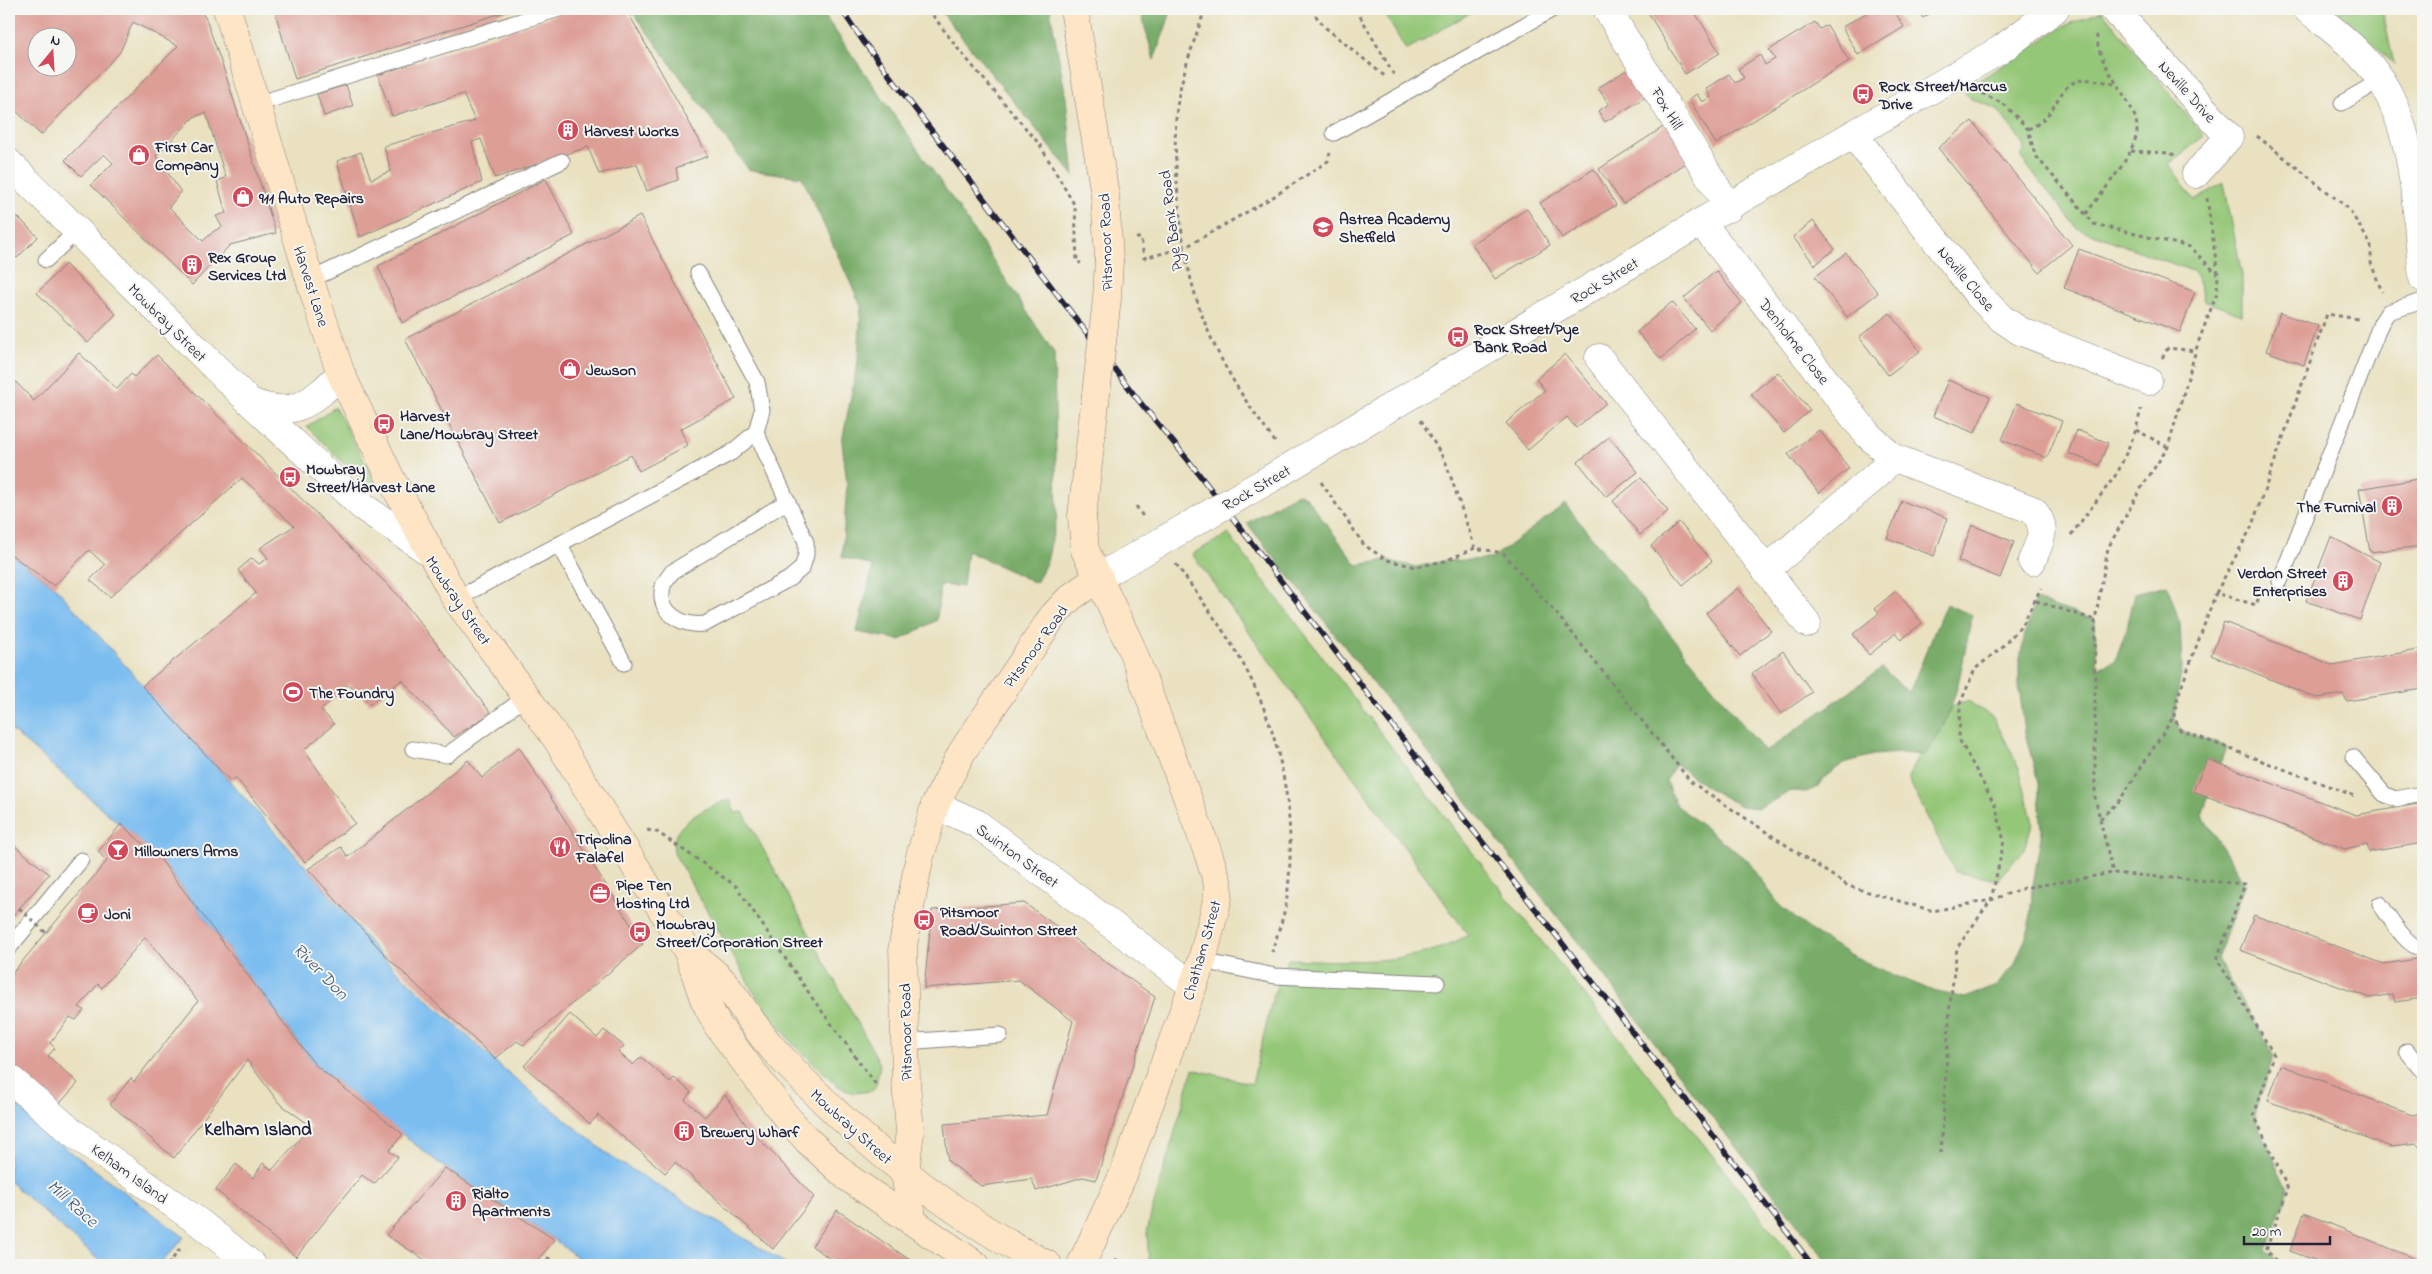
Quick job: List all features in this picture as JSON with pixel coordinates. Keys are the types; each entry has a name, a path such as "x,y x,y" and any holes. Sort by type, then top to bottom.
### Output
{"main road":[{"name":"Harvest Lane","path":"227,9 310,280 341,374 428,551"},
{"name":"Pitsmoor Road","path":"913,1222 905,1173 910,1131 905,1042 903,945 919,860 935,805 962,752 1053,616 1070,598 1099,577 1085,550 1082,516 1089,468 1102,253 1100,162 1074,9"},
{"name":"Mowbray Street","path":"428,551 456,599 556,738 609,822 688,952 704,999 718,1026 784,1114 807,1140 847,1177 976,1265"},
{"name":"Chatham Street","path":"1081,1265 1124,1173 1197,973 1218,897 1214,871 1131,647 1099,577"},
{"name":"Mowbray Street","path":"688,952 724,983 766,1042 822,1102 905,1173 976,1225 1048,1265"}],"street":[{"name":"Fox Hill","path":"1607,9 1729,208"},
{"name":"Rock Street","path":"1099,577 1299,462 1701,222 1729,208 2000,50 2055,9"},
{"path":"2307,9 2352,46 2381,80 2401,125 2409,158 2423,278"},
{"name":"Neville Drive","path":"2107,17 2229,137 2196,174"},
{"name":"Neville Close","path":"1853,134 1979,296 2001,318 2020,331 2148,381"},
{"name":"Mowbray Street","path":"9,163 250,402 362,507 428,551"},
{"name":"Denholme Close","path":"1701,222 1868,434 1892,457 2033,510 2042,520 2042,533 2032,561"},
{"path":"1599,358 1807,624"},
{"path":"250,402 273,409 291,409 307,404 341,374"},
{"path":"1766,570 1878,474 1892,457"},
{"name":"Swinton Street","path":"935,805 976,823 1197,973"},
{"name":"Kelham Island","path":"9,1078 72,1132 200,1223 252,1265"}],"lane":[{"path":"256,104 559,9"},
{"path":"1334,133 1554,9"},
{"path":"2342,103 2381,80"},
{"path":"310,280 562,161"},
{"path":"46,260 77,231"},
{"path":"456,599 731,453 756,432 762,410 757,382 698,273"},
{"path":"2280,581 2385,318 2423,301"},
{"path":"756,432 788,501 806,542 802,568 789,579 705,624 694,625 681,622 669,613 662,599 663,585 672,572 788,501"},
{"path":"559,544 624,663"},
{"path":"413,749 446,755 526,696"},
{"path":"2352,757 2384,794 2395,799 2423,794"},
{"path":"9,948 81,860"},
{"path":"2380,904 2410,944 2423,948"},
{"path":"1197,973 1266,974 1437,983"},
{"path":"905,1042 1000,1035"},
{"path":"2407,1051 2423,1071"}],"path":[{"path":"928,9 958,50 1040,146 1074,206 1077,262 1141,238 1144,258 1184,248 1273,197 1328,161 1334,133"},
{"name":"Pye Bank Road","path":"1205,9 1181,82 1177,109 1176,165 1184,248 1194,294 1212,344 1233,382 1364,545 1387,560 1416,566 1445,561 1475,548"},
{"path":"1310,9 1326,28 1405,93"},
{"path":"1356,9 1405,93"},
{"path":"2086,214 2131,151 2137,134 2133,110 2099,54 2097,34 2107,17"},
{"path":"2028,129 2041,123 2063,90 2078,80 2096,79 2117,85"},
{"path":"1945,81 1988,95 2004,105 2028,129 2034,155 2094,224 2190,247 2218,274"},
{"path":"2100,819 2120,800 2174,716 2178,696 2216,593 2251,528 2328,314 2385,318 2371,263 2371,245 2349,209 2247,128 2229,137"},
{"path":"2113,872 2095,798 2094,620 2108,548 2140,490 2168,446 2196,351 2217,294 2218,274 2204,184 2185,160 2170,153 2131,151"},
{"path":"2066,541 2118,472 2136,430 2148,381 2168,348 2196,351"},
{"path":"1408,397 1446,464 1475,548 1503,553 1556,613 1691,782 1848,886 1933,911 1991,900 2024,888 2113,872 2245,884 2217,959 2274,1055 2254,1115 2288,1189 2266,1250 2280,1265"},
{"path":"2136,430 2168,446"},
{"path":"1136,506 1146,522"},
{"path":"1174,561 1247,671 1263,704 1285,780 1290,836 1287,898 1266,974"},
{"path":"2216,593 2256,605 2266,576 2280,581"},
{"path":"1941,1153 1950,1005 1957,948 1991,900 2004,841 1996,807 1960,739 1960,704 1975,669 2002,647 2023,624 2042,587"},
{"path":"2035,600 2094,620"},
{"path":"2174,716 2180,730 2367,800 2384,802 2395,799"},
{"path":"609,822 657,832 736,886 880,1093"},
{"path":"20,908 46,933"},
{"path":"542,1265 548,1258 558,1265"}],"green space":[{"path":"630,9 820,9 958,207 1054,353 1057,517 1047,561 1036,583 967,551 963,587 940,585 937,620 900,640 857,632 873,566 842,557 847,483 842,442 858,360 861,306 802,177 749,170"},
{"path":"939,9 1050,9 1066,98 1074,176"},
{"path":"1140,9 1172,9 1154,60"},
{"path":"1382,9 1477,9 1406,50"},
{"path":"2336,9 2382,9 2394,64"},
{"path":"2102,11 2204,136 2169,164 2194,200 2224,183 2242,275 2242,315 2204,301 2195,272 2077,228 2021,158 2025,146 1997,109 1971,99 1964,90 2064,26"},
{"path":"335,407 375,480 367,486 307,427"},
{"path":"1300,494 1306,497 1357,565 1387,560 1416,567 1445,561 1491,559 1565,504 1765,752 1882,668 1909,693 1946,604 1972,615 1957,689 1951,707 1935,741 1924,755 1901,753 1873,755 1844,763 1826,776 1818,787 1806,792 1791,791 1759,808 1740,806 1705,786 1676,764 1666,781 1676,805 1748,861 1780,906 1818,936 1865,963 1933,991 1965,998 1996,986 2014,966 2030,926 2032,891 2042,831 2038,782 2025,733 2019,686 2019,664 2035,600 2095,620 2097,669 2115,661 2127,628 2135,593 2167,585 2180,623 2182,667 2174,716 2180,730 2227,747 2202,815 2245,884 2217,959 2274,1055 2254,1115 2288,1189 2266,1250 2280,1265 1830,1265 1688,1087 1610,983 1247,523 1294,495"},
{"path":"1228,534 1515,908 1798,1265 1149,1265 1147,1233 1151,1214 1193,1069 1252,1084 1273,996 1288,959 1334,961 1381,960 1426,953 1468,935 1192,554"},
{"path":"1968,701 1994,718 2019,768 2033,823 2023,851 1997,880 1955,872 1908,778 1938,712"},
{"path":"730,799 735,813 743,812 880,1064 876,1085 872,1091 853,1093 838,1086 792,1043 755,994 675,855 674,844 676,835 682,826 700,812"}],"water":[{"name":"River Don","path":"9,553 54,586 308,869 381,956 500,1066 611,1157 788,1265 587,1265 555,1240 445,1168 316,1066 160,859 9,728"},
{"name":"Mill Race","path":"9,1098 47,1134 184,1237 160,1265 104,1265 9,1181"}],"building":[{"path":"9,9 199,9 206,19 226,76 276,233 230,245 192,285 91,185 113,163 104,154 81,176 65,160 178,46 133,22 120,52 41,135 9,104","holes":["206,113 226,178 217,181 226,213 216,216 222,227 214,231 203,241 169,207 181,192 156,156 194,117"]},
{"path":"274,9 514,9 295,79"},
{"name":"Harvest Works","path":"573,9 626,9 708,156 676,168 678,180 647,191 637,164 599,174 588,147 495,178 481,139 472,142 482,182 360,237 337,161 361,152 371,179 391,171 384,146 475,121 463,94 392,116 378,75"},
{"path":"1646,9 1693,9 1720,53 1685,74"},
{"path":"1873,9 1893,9 1904,27 1858,55 1842,27"},
{"path":"1916,9 1936,9 1923,18"},
{"path":"2418,9 2423,9 2423,33 2422,33"},
{"path":"1815,22 1820,29 1827,25 1849,61 1716,144 1689,99 1697,94 1702,102 1711,97 1706,89 1729,74 1735,83 1744,78 1738,69 1760,55 1765,65 1775,59 1769,50"},
{"path":"1631,67 1649,95 1605,122 1598,111 1609,104 1598,88"},
{"path":"346,85 353,106 324,116 317,94"},
{"path":"1972,121 2072,245 2039,272 1938,148"},
{"path":"1671,122 1694,157 1623,204 1599,169"},
{"path":"1594,169 1616,205 1562,238 1540,203"},
{"path":"546,179 574,235 402,323 378,266"},
{"path":"9,208 38,237 17,258 9,250"},
{"path":"1527,209 1550,245 1495,279 1472,244"},
{"name":"Jewson","path":"640,216 736,399 680,429 688,445 639,471 631,455 500,523 405,339"},
{"path":"1813,221 1835,249 1815,265 1793,237"},
{"path":"2079,249 2195,292 2180,332 2064,288"},
{"path":"1846,253 1878,293 1847,317 1815,277"},
{"path":"65,264 116,314 88,343 37,293"},
{"path":"1716,271 1742,303 1710,330 1684,298"},
{"path":"1672,302 1695,329 1661,359 1637,332"},
{"path":"1890,313 1920,351 1888,375 1859,337"},
{"path":"2280,313 2318,326 2304,365 2266,351"},
{"path":"79,353 117,389 131,374 134,377 157,355 399,596 491,713 454,737 402,680 370,704 349,684 321,710 334,724 304,750 355,823 305,862 236,778 230,781 142,686 256,593 238,570 252,558 259,564 268,558 260,548 294,526 242,478 110,597 90,580 105,565 89,550 54,586 9,553 9,383 13,379 34,401"},
{"path":"1565,354 1606,403 1576,428 1567,417 1528,450 1506,423 1545,390 1536,379"},
{"path":"1778,372 1810,410 1784,433 1751,394"},
{"path":"1948,380 1990,397 1975,433 1933,416"},
{"path":"2017,403 2062,421 2047,458 2002,440"},
{"path":"1819,430 1849,468 1819,493 1788,454"},
{"path":"2077,430 2108,443 2099,465 2068,453"},
{"path":"1609,437 1638,472 1606,497 1578,462"},
{"path":"1641,478 1668,511 1640,535 1613,501"},
{"name":"The Furnival","path":"2418,479 2423,523 2423,546 2370,552 2359,489"},
{"path":"1902,501 1948,518 1934,556 1887,538"},
{"path":"1679,522 1712,561 1683,585 1651,546"},
{"path":"1972,525 2014,542 2000,578 1958,561"},
{"name":"Verdon Street Enterprises","path":"2331,537 2380,562 2360,620 2306,601"},
{"path":"1738,588 1771,631 1740,656 1706,613"},
{"path":"1896,591 1922,623 1901,640 1896,633 1869,655 1853,634 1879,613 1875,608"},
{"path":"2224,622 2332,665 2423,649 2423,689 2347,701 2343,694 2317,698 2211,655"},
{"path":"1783,651 1812,692 1781,714 1752,674"},
{"path":"519,747 643,944 523,1045 517,1041 495,1059 389,959 308,869 341,847 348,857 468,760 482,778"},
{"path":"2207,759 2356,815 2423,803 2423,843 2369,852 2367,844 2345,849 2193,791"},
{"path":"121,824 160,859 316,1066 403,1134 389,1151 398,1157 374,1184 362,1175 296,1257 216,1190 236,1164 253,1178 263,1163 272,1170 311,1126 279,1103 247,1060 174,1158 110,1104 131,1078 134,1082 198,1001 145,937 102,988 98,984 79,1007 84,1010 76,1020 70,1017 50,1043 55,1048 48,1056 78,1083 54,1110 9,1069 9,977 107,861 98,852"},
{"path":"9,841 49,874 9,920"},
{"path":"1024,903 1155,997 1096,1180 1083,1177 1036,1191 1032,1179 981,1186 948,1161 944,1124 1047,1115 1073,1021 1019,980 924,988 932,910"},
{"path":"2254,915 2384,964 2423,958 2423,998 2395,1002 2393,994 2370,998 2240,950"},
{"name":"Brewery Wharf","path":"570,1014 597,1038 604,1030 624,1046 618,1052 633,1065 641,1057 670,1082 674,1078 691,1092 685,1100 705,1117 725,1095 746,1125 814,1197 773,1249 675,1162 665,1173 598,1115 590,1124 524,1066"},
{"path":"2281,1065 2412,1115 2423,1113 2423,1152 2417,1144 2391,1147 2268,1101"},
{"name":"Rialto Apartments","path":"445,1168 555,1240 533,1265 433,1265 386,1235"},
{"path":"837,1210 917,1265 839,1265 812,1246"},
{"path":"2304,1213 2423,1262 2423,1265 2328,1265 2290,1251"}],"railway":[{"path":"841,9 863,41 1139,401 1188,460 1462,816 1690,1105 1812,1265"}],"place":[{"name":"Rock Street/Marcus Drive","path":"1863,94"},
{"name":"Harvest Works","path":"568,130"},
{"name":"First Car Company","path":"139,155"},
{"name":"911 Auto Repairs","path":"243,197"},
{"name":"Astrea Academy Sheffield","path":"1323,227"},
{"name":"Rex Group Services Ltd","path":"192,265"},
{"name":"Rock Street/Pye Bank Road","path":"1458,337"},
{"name":"Jewson","path":"570,369"},
{"name":"Harvest Lane/Mowbray Street","path":"384,424"},
{"name":"Mowbray Street/Harvest Lane","path":"290,477"},
{"name":"The Furnival","path":"2392,506"},
{"name":"Verdon Street Enterprises","path":"2343,581"},
{"name":"The Foundry","path":"293,692"},
{"name":"Tripolina Falafel","path":"560,847"},
{"name":"Millowners Arms","path":"118,850"},
{"name":"Pipe Ten Hosting Ltd","path":"600,893"},
{"name":"Joni","path":"88,913"},
{"name":"Pitsmoor Road/Swinton Street","path":"924,920"},
{"name":"Mowbray Street/Corporation Street","path":"640,932"},
{"name":"Brewery Wharf","path":"684,1131"},
{"name":"Rialto Apartments","path":"456,1201"}],"district":[{"name":"Kelham Island","path":"258,1128"}]}
